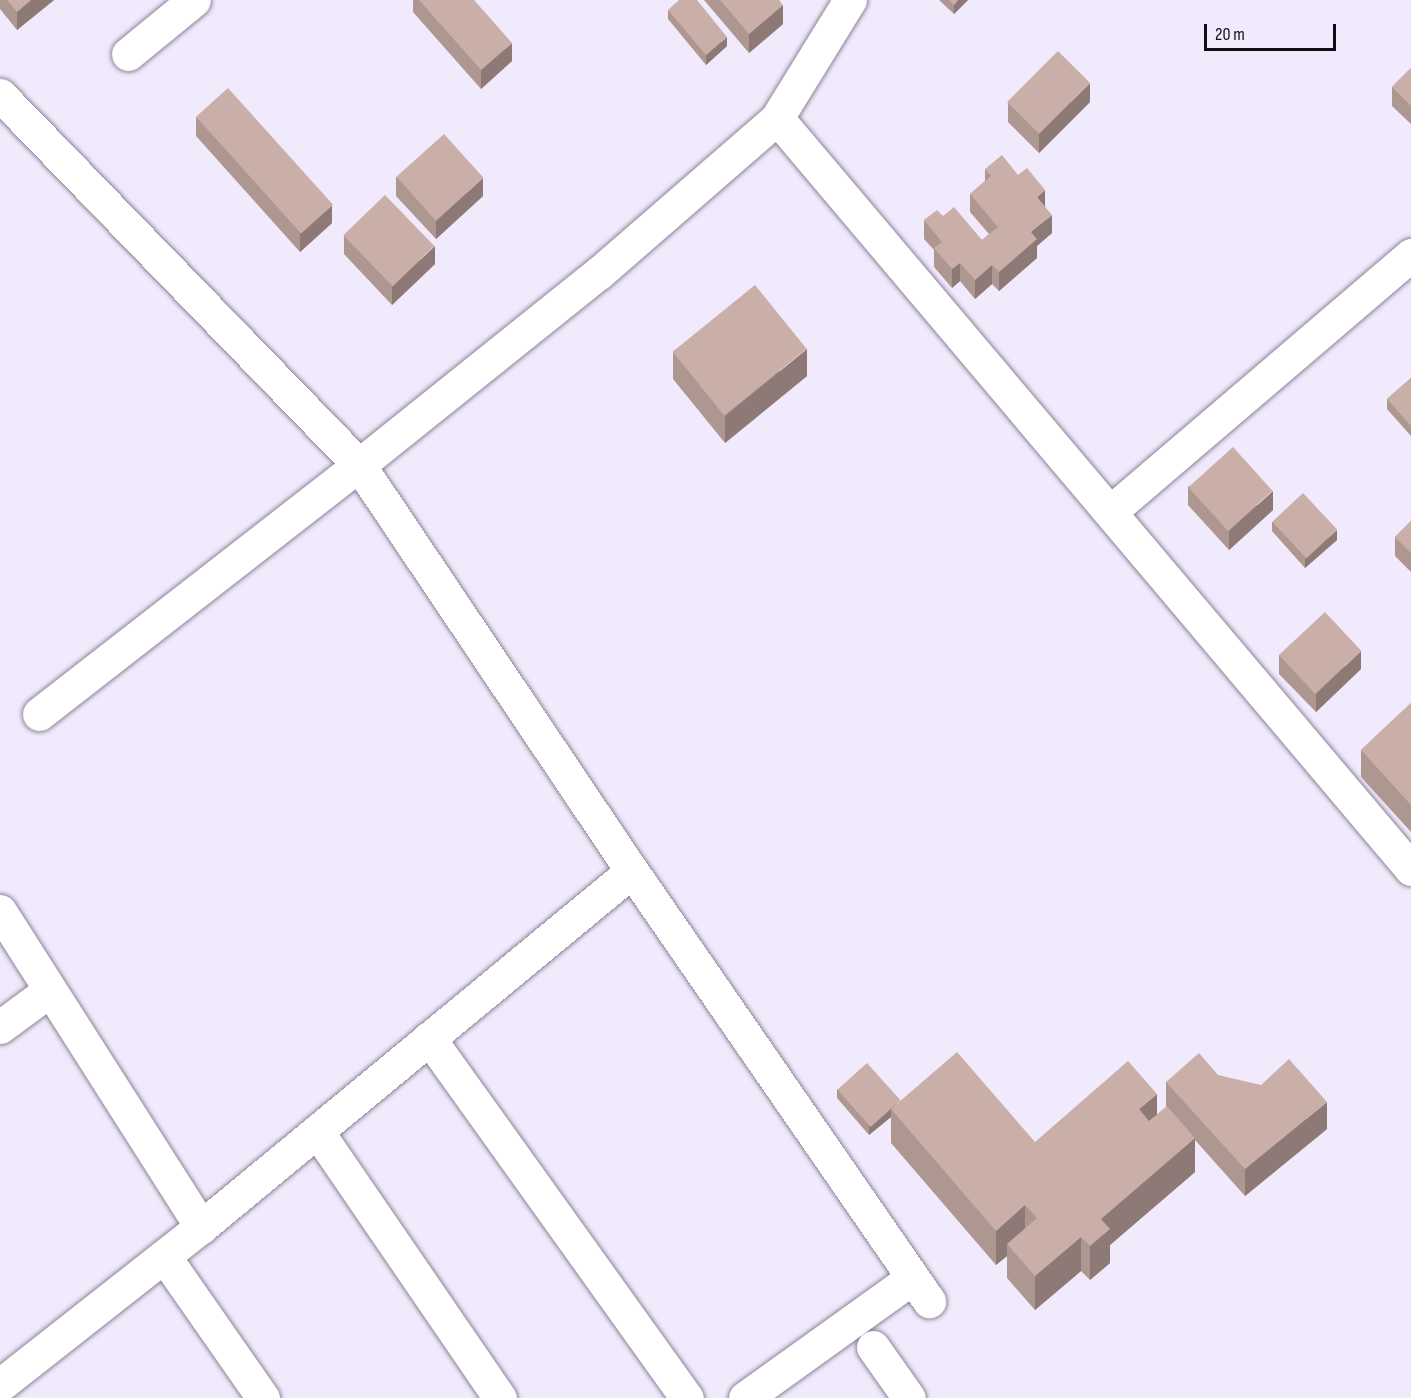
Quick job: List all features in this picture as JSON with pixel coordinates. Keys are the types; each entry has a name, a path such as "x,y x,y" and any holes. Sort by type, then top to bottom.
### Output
{"street":[{"path":"128,54 194,0"},
{"path":"39,714 359,465 599,273 777,118 850,0"},
{"path":"4,108 359,465 632,871 921,1289 746,1398"},
{"path":"777,118 1411,869"},
{"path":"1110,513 1411,255"},
{"path":"0,1385 201,1227 632,871"},
{"path":"0,911 201,1227"},
{"path":"0,1027 50,990"},
{"path":"429,1038 687,1398"},
{"path":"317,1131 500,1398"},
{"path":"164,1256 263,1398"},
{"path":"873,1347 909,1398"}],"building":[{"path":"7,0 31,0 17,12"},
{"path":"419,0 474,0 512,43 481,70"},
{"path":"679,0 697,0 727,37 706,55 668,10"},
{"path":"720,0 779,0 783,5 749,34"},
{"path":"1058,51 1090,83 1039,134 1007,102"},
{"path":"1411,68 1411,106 1392,87"},
{"path":"228,88 333,205 301,233 196,117"},
{"path":"444,134 483,178 436,221 396,177"},
{"path":"1002,155 1018,175 1027,168 1045,190 1037,197 1052,215 1031,232 1037,239 999,272 992,265 975,280 960,263 952,269 934,248 942,242 924,220 937,210 943,216 954,207 982,240 998,227 970,194 991,176 985,169"},
{"path":"385,195 434,246 393,286 343,235"},
{"path":"755,285 807,349 724,415 673,352"},
{"path":"1411,378 1411,426 1387,399"},
{"path":"1233,447 1272,491 1228,531 1188,487"},
{"path":"1303,493 1337,530 1306,558 1272,522"},
{"path":"1411,521 1411,553 1395,537"},
{"path":"1325,612 1361,651 1315,694 1279,655"},
{"path":"1411,703 1411,805 1361,750"},
{"path":"957,1052 1035,1142 1128,1061 1157,1094 1139,1109 1149,1121 1167,1106 1195,1138 1101,1219 1110,1229 1090,1246 1081,1237 1035,1276 1007,1244 1037,1218 1025,1205 996,1231 891,1109"},
{"path":"1199,1053 1218,1075 1261,1085 1289,1059 1327,1102 1245,1169 1166,1082"},
{"path":"867,1063 900,1100 871,1127 837,1090"}]}
